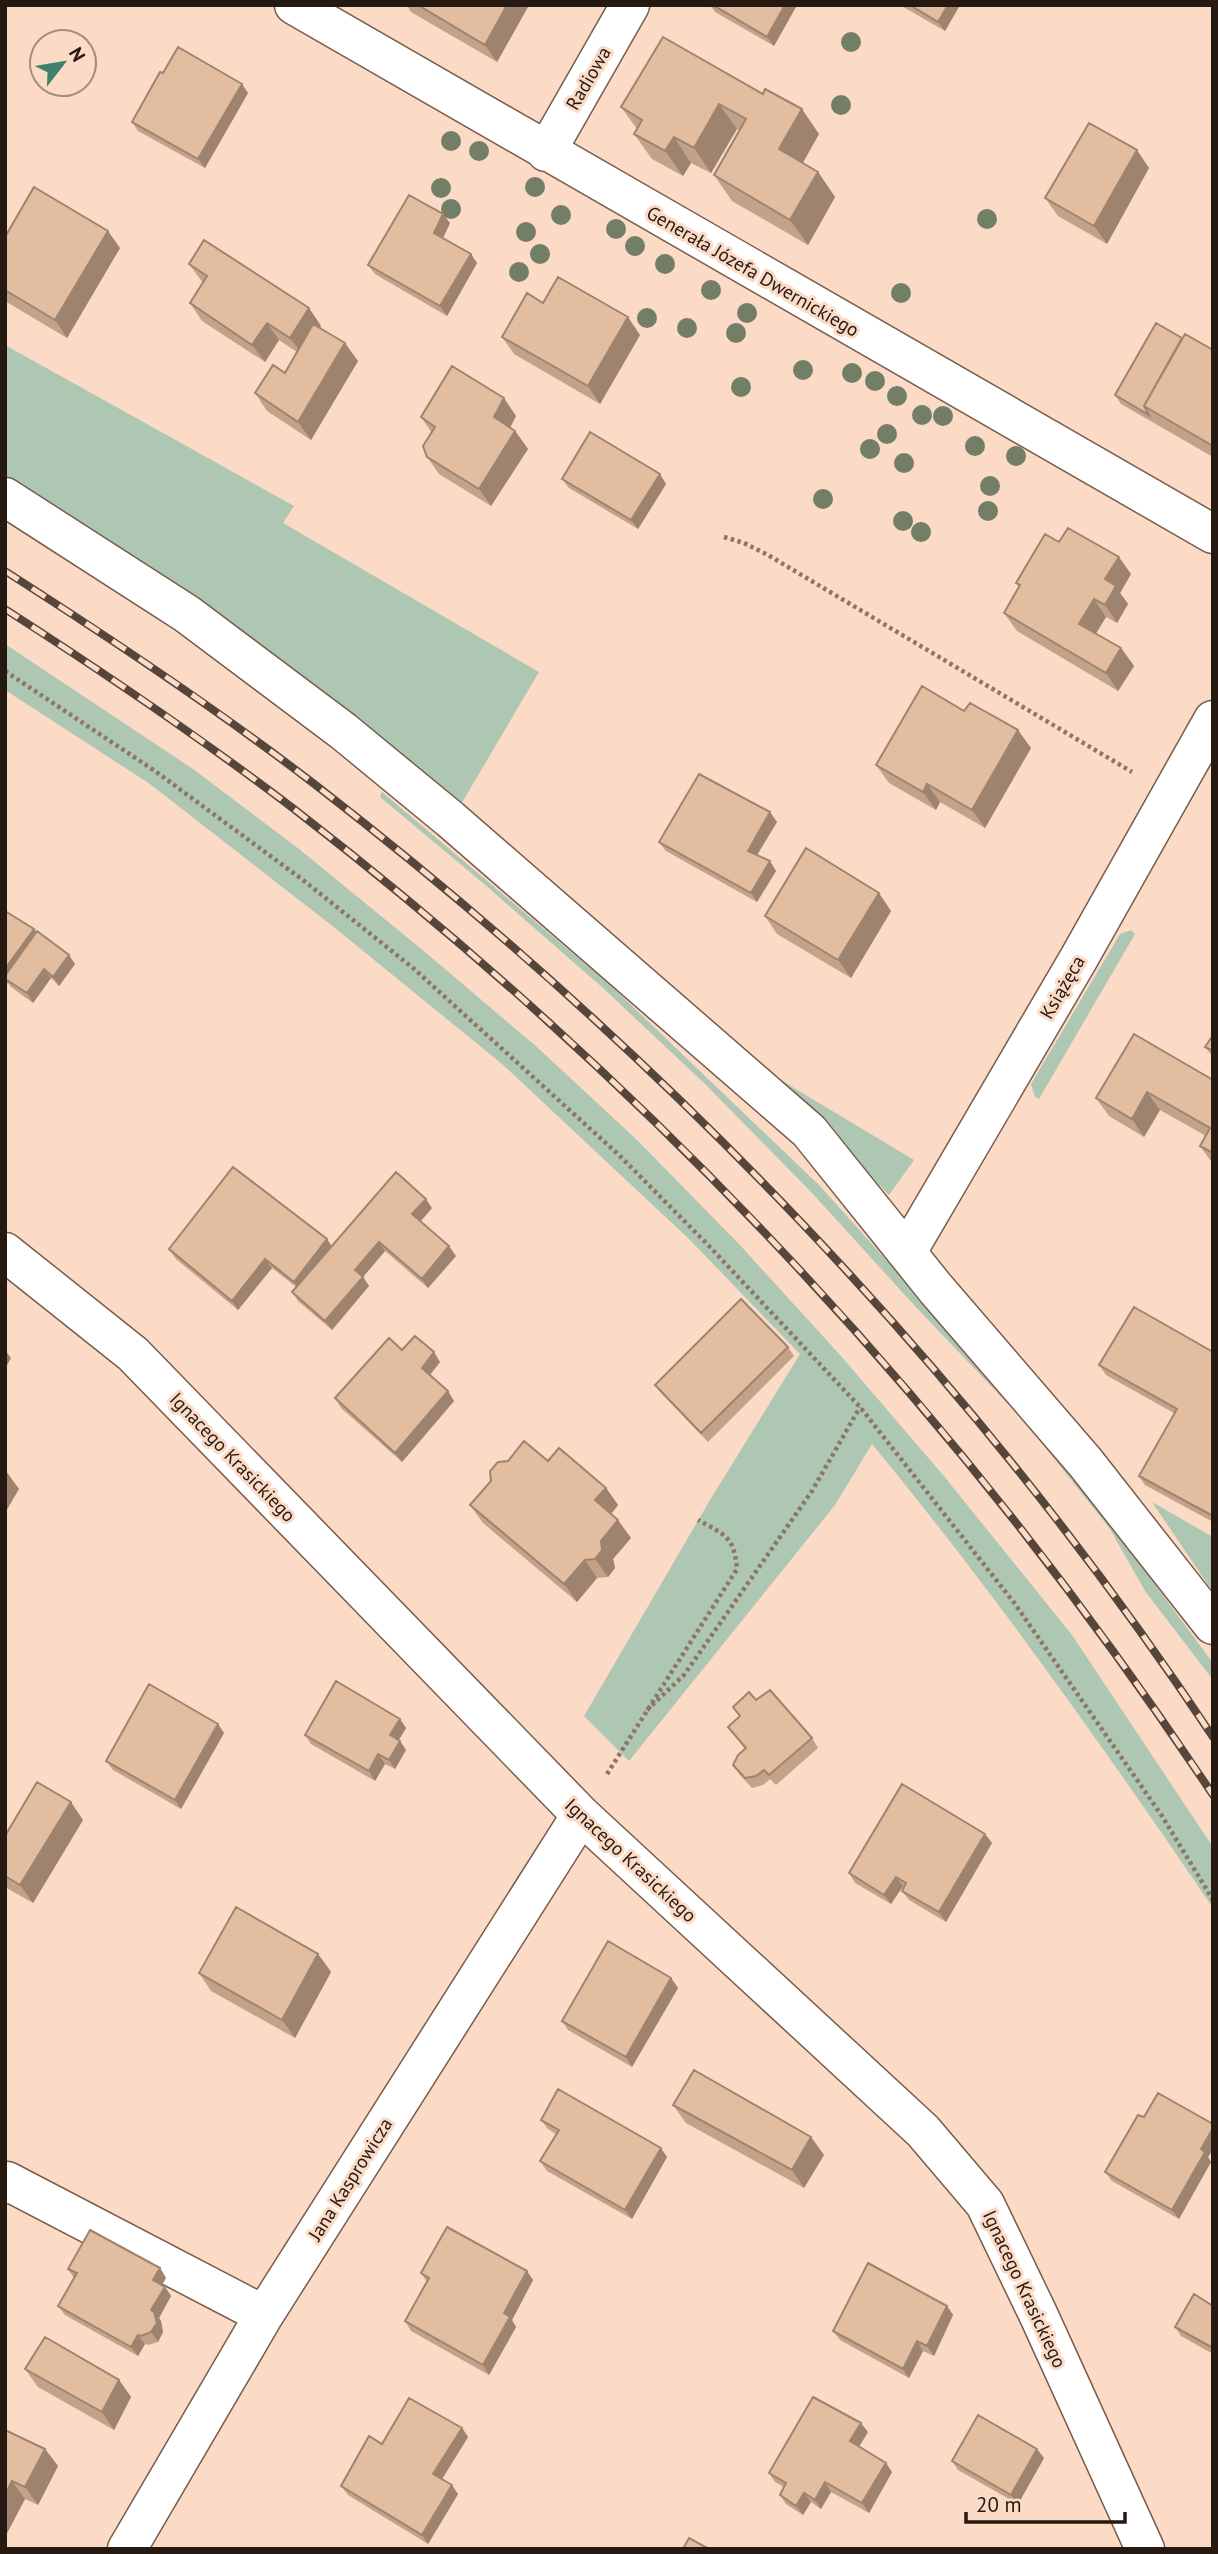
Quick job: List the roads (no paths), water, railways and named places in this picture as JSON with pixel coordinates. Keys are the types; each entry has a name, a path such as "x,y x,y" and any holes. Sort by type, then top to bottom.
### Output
{"street":[{"name":"Generała Józefa Dwernickiego","path":"294,5 1213,534"},
{"name":"Radiowa","path":"546,152 631,5"},
{"path":"5,497 187,614 343,731 450,819 809,1130 907,1252 1085,1462 1213,1625"},
{"name":"Książęca","path":"907,1252 1079,958 1213,720"},
{"name":"Ignacego Krasickiego","path":"5,1252 133,1353 581,1815 923,2131 985,2204 1145,2549"},
{"name":"Jana Kasprowicza","path":"127,2549 264,2315 581,1815"},
{"path":"5,2184 7,2180 264,2315"}],"railway":[{"path":"5,571 161,674 313,783 441,886 566,994 686,1106 802,1223 913,1345 1019,1471 1119,1602 1213,1737"},
{"path":"5,609 151,706 294,809 427,916 554,1027 677,1143 794,1264 907,1390 1014,1520 1116,1655 1213,1795"}]}
